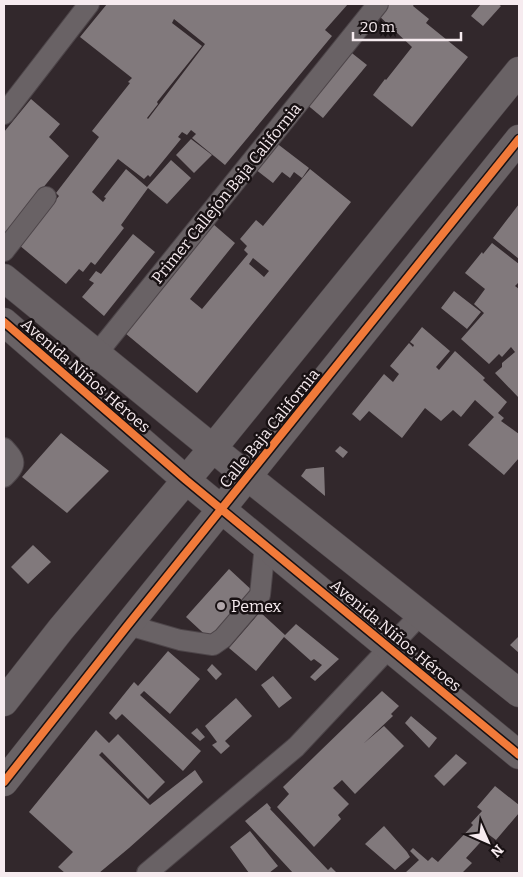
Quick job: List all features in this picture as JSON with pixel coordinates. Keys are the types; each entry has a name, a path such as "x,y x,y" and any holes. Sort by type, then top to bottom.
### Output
{"street":[{"name":"Calle Baja California","path":"4,702 61,629 213,448 519,71"},
{"name":"Calle Baja California","path":"4,782 128,624 519,139"},
{"name":"Avenida Niños Héroes","path":"4,278 248,477 519,693"},
{"name":"Avenida Niños Héroes","path":"4,322 186,480 519,754"}],"lane":[{"path":"4,114 90,4"},
{"name":"Primer Callejón Baja California","path":"74,382 378,4"},
{"path":"4,251 46,198"},
{"path":"4,448 14,458 14,462 4,477"},
{"path":"128,624 180,640 213,645 223,638 260,595 265,545"},
{"path":"147,873 296,747 420,615"}],"building":[{"path":"107,4 348,4 325,30 332,36 225,165 192,138 196,134 191,130 187,135 182,132 178,137 181,139 150,177 148,175 144,179 118,159 92,192 103,202 106,198 104,197 126,169 147,187 171,160 191,178 167,204 148,188 121,225 124,228 95,265 91,262 83,272 79,269 66,284 19,245 59,196 56,193 99,137 92,131 132,78 80,37","holes":["174,19 205,44 148,119 158,104 157,102 202,46 172,23"]},
{"path":"385,4 414,4 413,6 429,19 426,23 468,57 412,127 373,95 412,47 377,14"},
{"path":"481,4 498,4 501,6 483,26 471,16"},
{"path":"348,50 367,65 323,118 305,103"},
{"path":"31,99 60,124 49,137 69,156 6,233 4,232 4,132"},
{"path":"191,139 212,155 194,173 176,155"},
{"path":"275,142 309,168 302,178 294,172 290,178 282,172 273,183 255,169"},
{"path":"310,169 351,202 197,393 125,333 213,224 235,243 190,299 202,309 248,254 244,250 247,246 240,239 256,220 263,226","holes":["253,258 269,271 264,277 249,264"]},
{"path":"519,204 519,259 493,238"},
{"path":"133,234 155,252 104,316 82,297 94,283 89,280 96,271 101,274"},
{"path":"492,243 519,264 519,282 515,286 519,289 519,398 495,373 502,367 502,363 515,352 511,347 502,357 499,354 489,364 461,339 484,313 474,304 485,289 465,273"},
{"path":"454,291 481,312 467,329 441,308"},
{"path":"422,327 450,351 436,367 439,370 455,351 485,378 483,380 507,402 498,413 504,418 501,421 519,434 519,458 504,475 468,445 494,417 475,400 461,417 453,410 441,421 425,408 402,438 369,411 360,421 352,414 384,374 393,382 399,374 390,366 409,343 413,347 414,345 410,342"},
{"path":"61,433 109,471 67,513 22,477"},
{"path":"340,446 348,452 343,458 335,451"},
{"path":"324,467 325,496 301,476 306,469"},
{"path":"33,545 51,562 28,584 11,567"},
{"name":"Pemex","path":"229,569 256,594 213,642 186,617"},
{"path":"260,612 285,635 296,624 339,659 315,681 310,677 322,665 314,659 311,661 284,637 256,671 229,648"},
{"path":"519,636 519,653 510,645"},
{"path":"168,651 200,679 170,714 144,691 140,695 201,751 183,771 122,714 116,720 109,713 134,682 138,686"},
{"path":"212,664 222,674 216,680 207,670"},
{"path":"273,676 292,698 279,708 261,685"},
{"path":"382,691 399,706 391,714 393,716 363,744 384,726 404,746 355,794 342,780 333,788 349,804 338,815 341,819 314,847 277,807 289,794 283,787"},
{"path":"236,698 252,716 225,741 230,746 221,754 212,745 217,742 205,726"},
{"path":"411,716 437,738 429,748 405,723"},
{"path":"197,728 205,737 200,741 191,733"},
{"path":"96,730 109,743 118,734 165,782 148,799 102,752 99,755 150,805 195,770 203,782 99,873 65,873 58,867 73,852 29,812"},
{"path":"456,754 467,763 444,786 434,776"},
{"path":"495,786 519,805 519,813 496,840 488,834 466,858 472,863 462,873 405,873 419,860 410,851 413,848 428,861 432,857 438,862 473,825 471,823 482,811 477,807"},
{"path":"267,803 270,809 328,870 331,867 337,873 293,873 245,821"},
{"path":"384,826 410,857 395,870 365,844"},
{"path":"250,831 278,866 269,873 249,873 230,847"}],"cycle path":[{"path":"4,782 519,139"},
{"path":"4,322 186,480 519,755"}],"place":[{"name":"Pemex","path":"221,606"}]}
